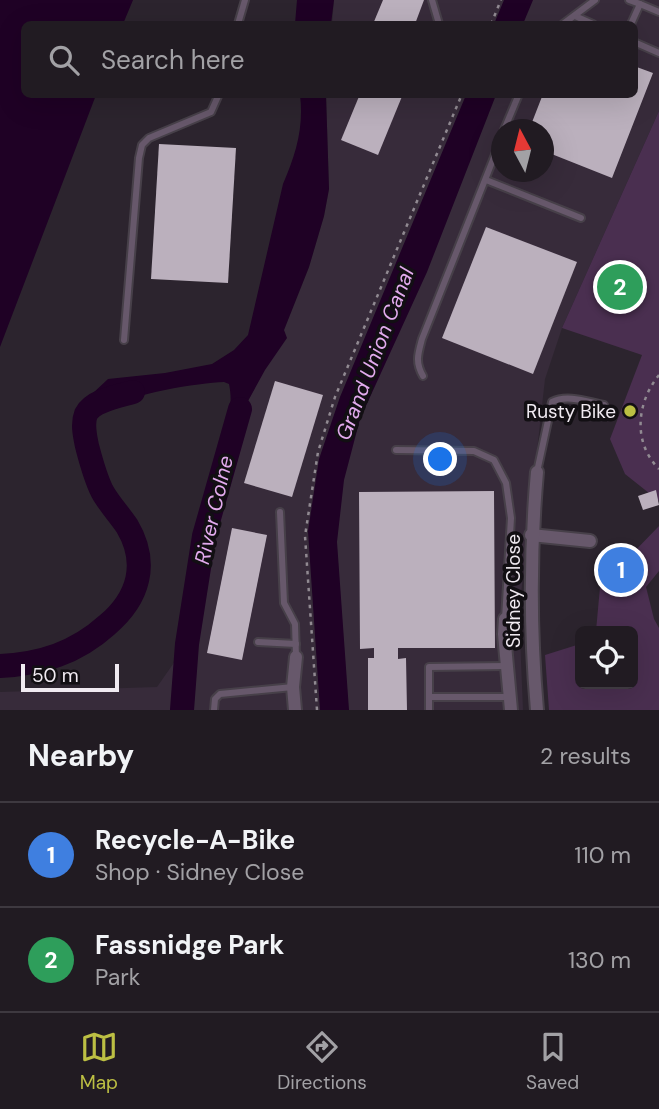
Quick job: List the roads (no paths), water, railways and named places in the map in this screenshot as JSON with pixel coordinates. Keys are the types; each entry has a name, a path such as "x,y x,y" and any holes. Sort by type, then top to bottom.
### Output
{"street":[{"name":"Sidney Close","path":"537,472 531,535 531,647 537,710"},
{"path":"531,535 590,541"},
{"path":"505,619 506,666 511,703"},
{"path":"295,710 293,687 296,650"}],"lane":[{"path":"239,21 245,0"},
{"path":"432,0 438,21"},
{"path":"567,21 595,0"},
{"path":"629,0 659,12"},
{"path":"632,21 640,5"},
{"path":"575,16 586,21"},
{"path":"638,44 659,53"},
{"path":"124,340 142,145 149,138 211,112 217,98"},
{"path":"510,119 518,98"},
{"path":"423,376 417,366 416,357 491,167"},
{"path":"486,180 581,218"},
{"path":"537,472 552,402 569,398 604,405"},
{"path":"396,450 474,451 494,460 506,483 511,518 505,619"},
{"path":"258,642 296,650 295,624 284,603 281,512"},
{"path":"429,710 429,667 506,666"},
{"path":"214,710 215,699 220,694 293,687"},
{"path":"429,697 511,703"}],"water":[{"path":"0,0 133,0 124,21 21,21 21,98 95,98 0,347"},
{"path":"297,0 334,0 331,21 295,21"},
{"path":"504,0 533,0 524,21 495,21"},
{"path":"300,98 326,98 329,189 324,216 309,267 284,330 287,338 248,401 236,441 223,436 231,398 229,384 224,382 149,394 121,403 113,409 92,394 108,379 165,373 212,364 234,350 248,335 283,184 298,140"},
{"name":"Grand Union Canal","path":"465,98 495,98 427,272 360,419 344,480 337,542 349,710 320,710 308,531 319,459 340,397"}],"waterway":[{"name":"River Colne","path":"0,666 44,660 83,643 118,615 133,592 139,566 138,553 127,526 100,486 93,469 84,426 86,414 94,405 133,392"},
{"name":"River Colne","path":"182,710 187,644 204,536 240,409"}],"place":[{"name":"Fassnidge Park","path":"620,287"},
{"name":"Rusty Bike","path":"630,411"},
{"name":"Recycle-A-Bike","path":"621,570"}]}
